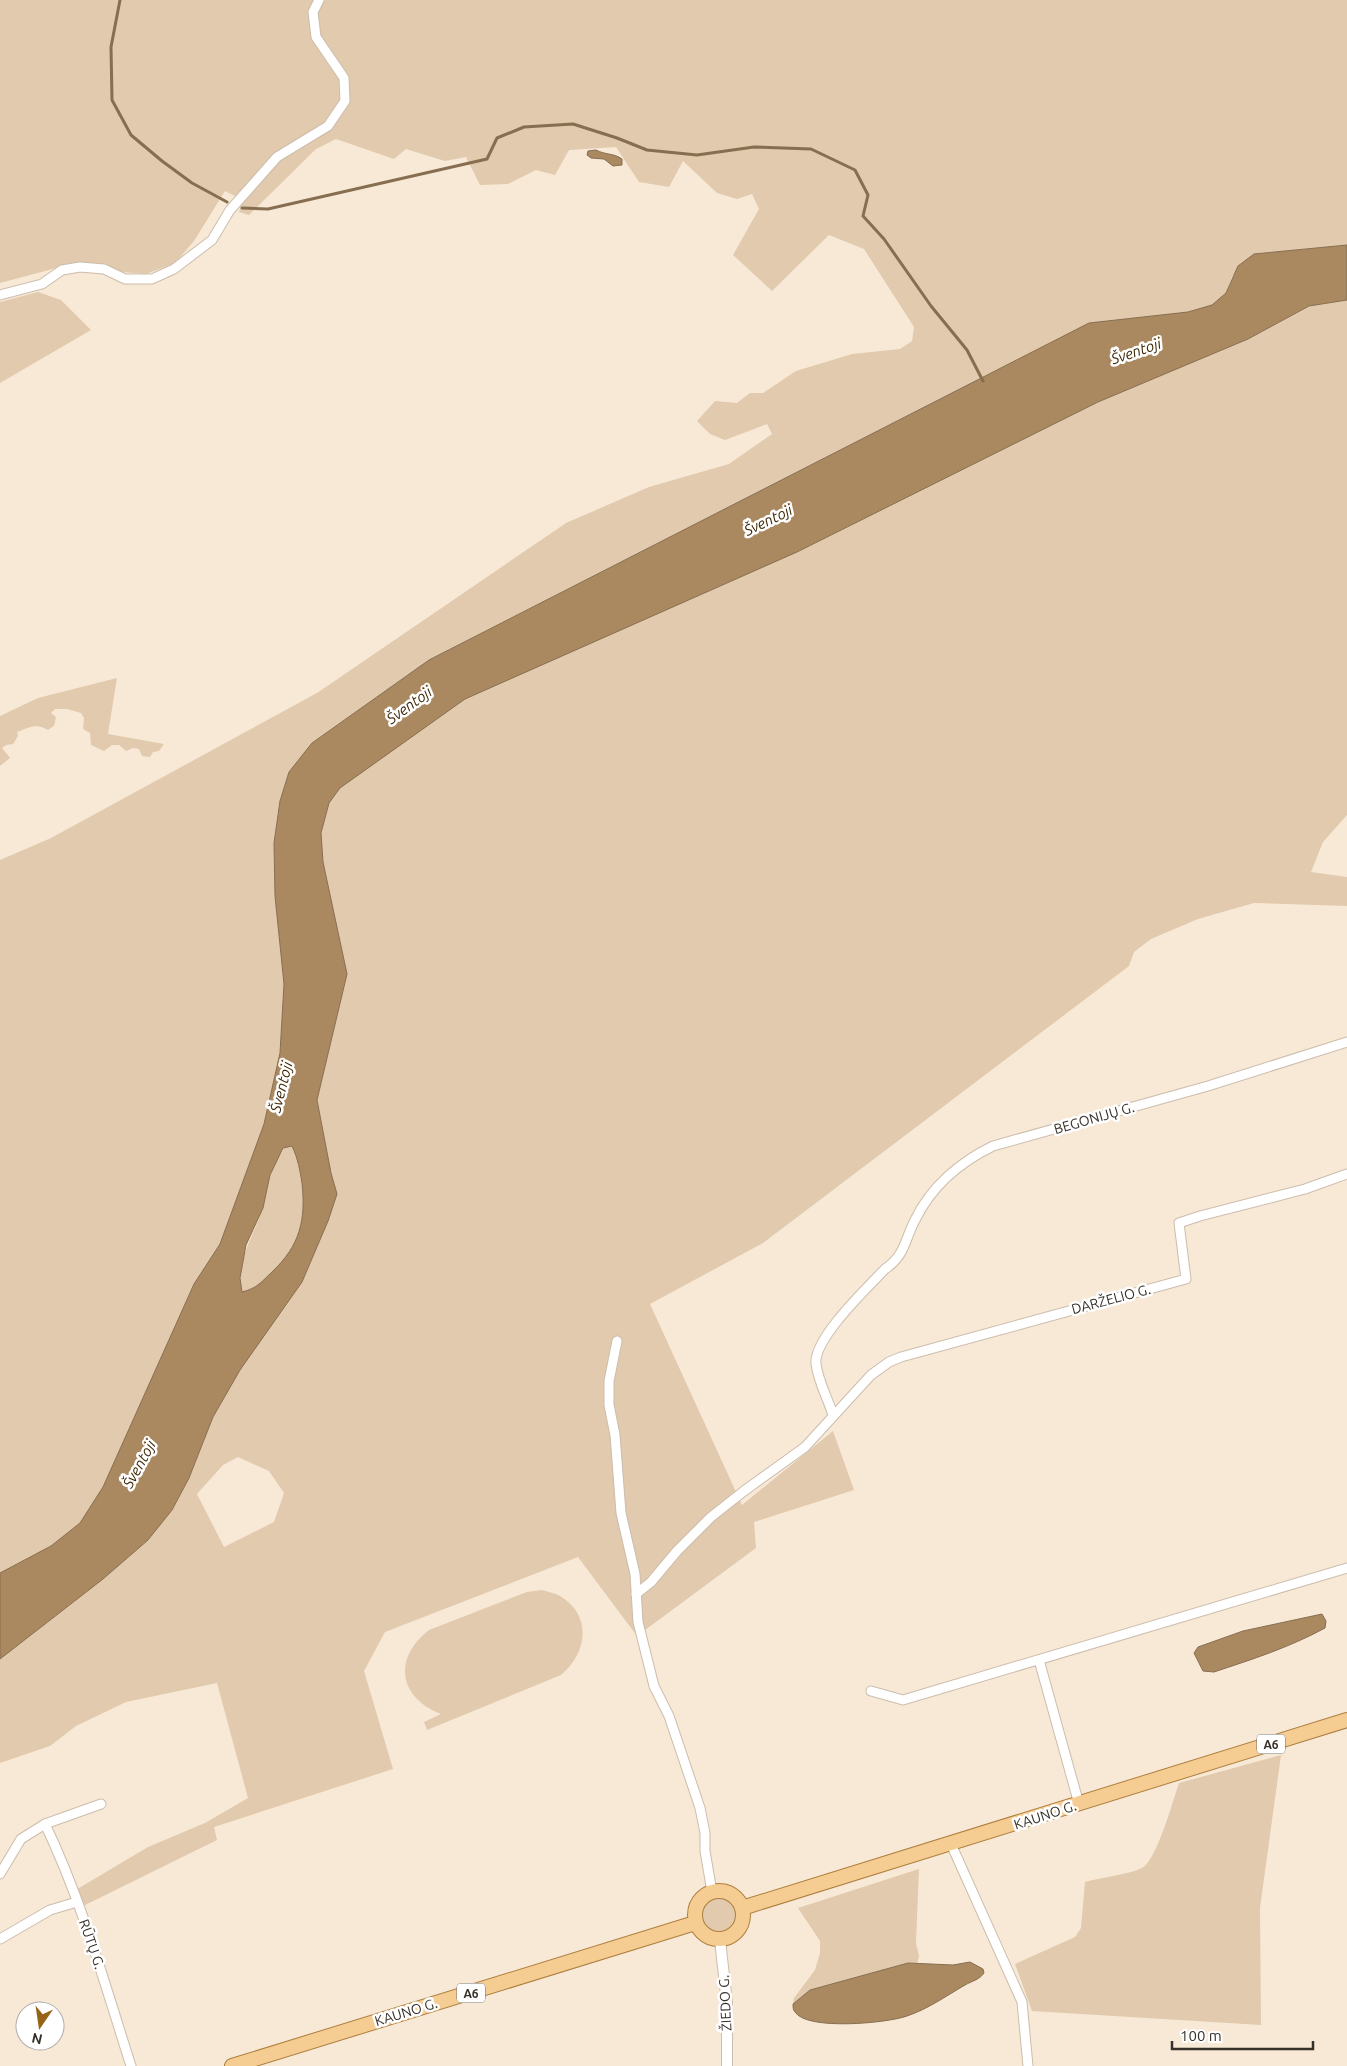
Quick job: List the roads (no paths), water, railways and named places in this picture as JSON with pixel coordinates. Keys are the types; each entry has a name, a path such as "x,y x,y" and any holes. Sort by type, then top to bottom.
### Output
{"main road":[{"name":"KAUNO G.","path":"742,1908 1347,1720"},
{"path":"712,1892 728,1893 737,1899 742,1908 743,1919 739,1930 731,1937 720,1940 705,1935 695,1923 696,1906 702,1897 712,1892"},
{"name":"KAUNO G.","path":"232,2066 248,2064 695,1923"}],"street":[{"path":"0,295 42,284 62,270 80,267 104,269 125,279 152,279 174,269 212,240 230,210 277,157 328,126 344,101 344,78 316,37 313,12 319,0"},
{"name":"BEGONIJŲ G.","path":"833,1415 816,1366 818,1347 842,1316 885,1269 893,1264 908,1241 914,1222 924,1204 952,1172 993,1146 1208,1086 1347,1042"},
{"name":"DARŽELIO G.","path":"833,1415 871,1374 889,1362 901,1357 1186,1279 1179,1223 1305,1189 1347,1174"},
{"path":"617,1341 609,1380 609,1405 615,1435 621,1513 635,1574 638,1622 654,1686 669,1716 700,1808 705,1833 704,1851 712,1892"},
{"path":"636,1594 651,1582 677,1551 711,1517 805,1447 833,1415"},
{"path":"871,1691 903,1700 1347,1568"},
{"path":"1039,1660 1079,1804"},
{"path":"0,1874 21,1839 45,1824 101,1804"},
{"name":"RŪTŲ G.","path":"45,1824 57,1848 77,1902 131,2066"},
{"path":"951,1844 1022,2002 1028,2066"},
{"path":"0,1939 50,1910 77,1902"},
{"name":"ŽIEDO G.","path":"720,1940 727,2003 727,2066"}],"water":[{"path":"596,150 619,157 622,159 622,165 613,166 604,159 591,158 587,155 588,151"},
{"name":"Šventoji","path":"1347,245 1347,300 1309,306 1248,339 1098,402 797,552 465,699 340,788 329,803 321,833 323,862 347,974 317,1100 337,1194 328,1221 302,1282 240,1370 213,1417 189,1478 172,1510 148,1540 103,1579 0,1659 0,1573 51,1546 80,1523 103,1487 194,1284 220,1244 264,1124 280,1053 284,984 275,896 274,843 280,801 289,772 312,743 429,660 1089,323 1188,312 1212,305 1226,293 1238,266 1254,254","holes":["292,1146 302,1183 303,1209 299,1231 289,1251 273,1271 252,1289 242,1292 240,1278 246,1245 263,1208 270,1175 283,1148"]},
{"path":"1322,1614 1326,1621 1325,1628 1257,1658 1214,1672 1203,1671 1194,1653 1198,1647 1243,1631"},
{"path":"970,1962 983,1969 984,1973 980,1977 930,2006 897,2019 848,2024 815,2022 802,2018 793,2009 793,2004 810,1990 908,1963 953,1965"}],"waterway":[{"path":"120,0 111,47 112,100 131,135 192,183 227,202"},
{"path":"242,208 268,209 487,159 497,138 524,127 573,124 647,150 697,155 754,147 811,149 855,170 868,195 863,216 884,239 931,306 967,350 983,381"}]}
